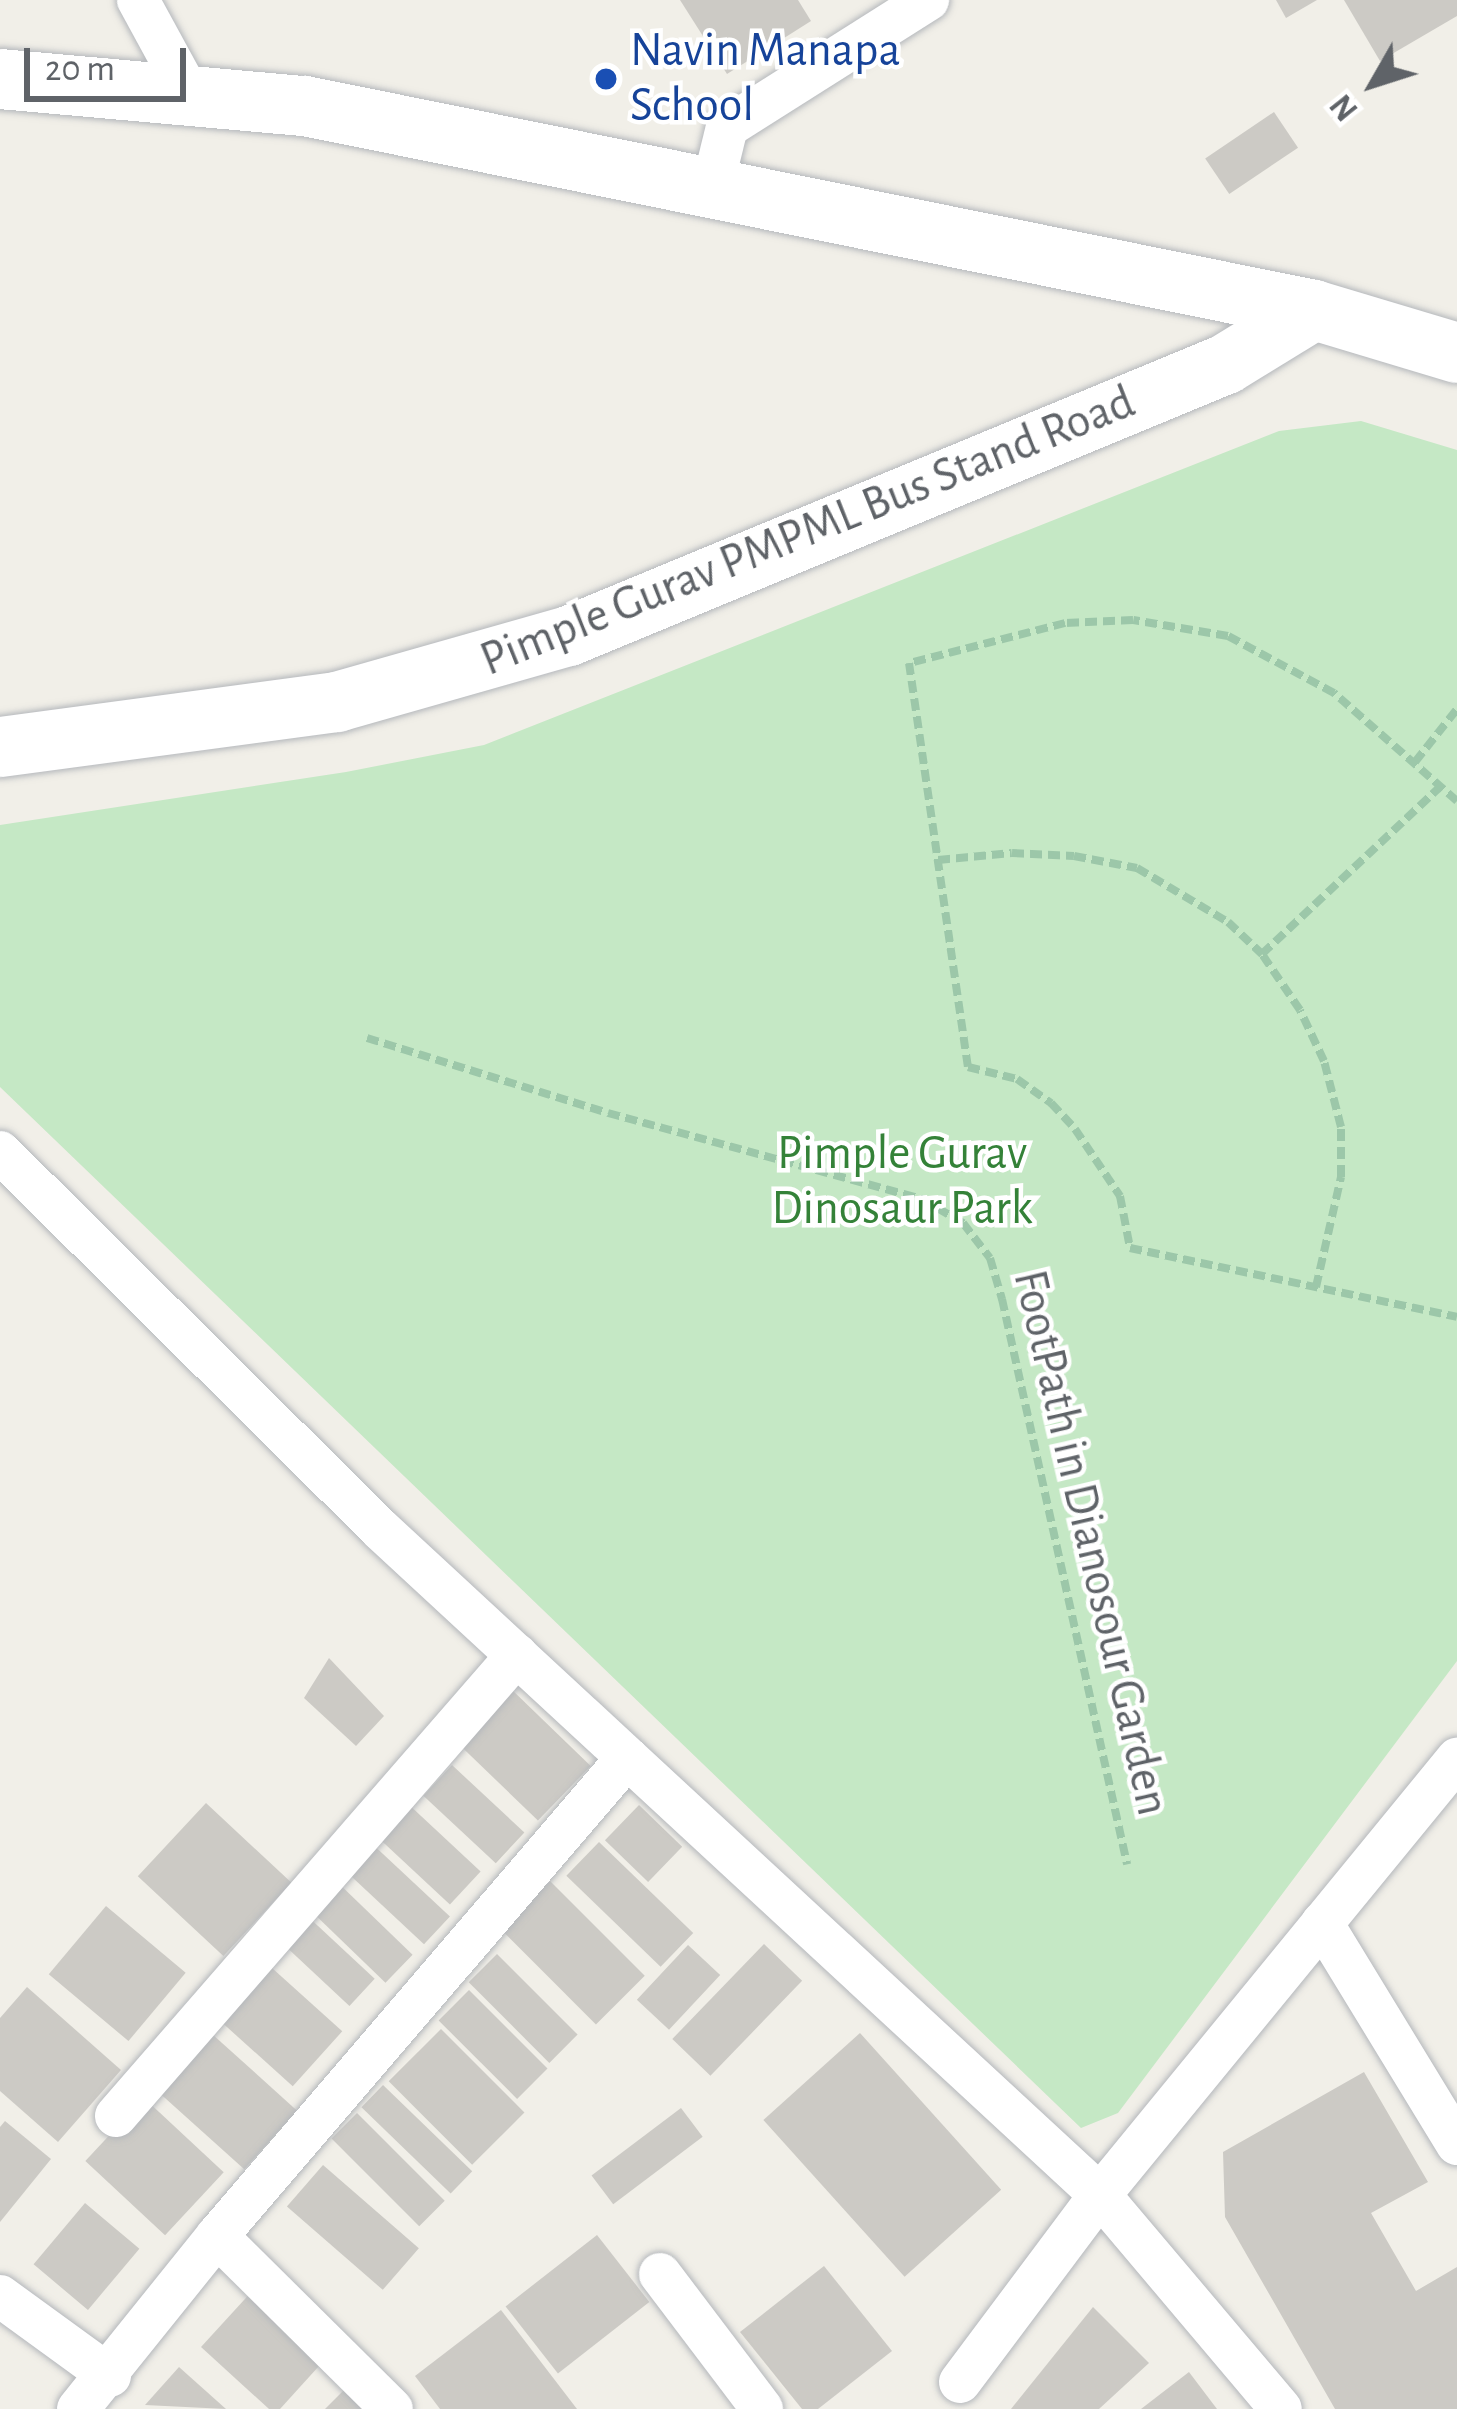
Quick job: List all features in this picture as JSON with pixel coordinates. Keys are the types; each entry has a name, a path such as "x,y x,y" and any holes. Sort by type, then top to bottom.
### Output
{"street":[{"path":"139,0 192,99"},
{"path":"712,188 727,127 928,0"},
{"path":"0,79 305,106 1314,310 1457,353"},
{"name":"Pimple Gurav PMPML Bus Stand Road","path":"0,747 337,702 569,636 1226,364 1314,310"},
{"path":"0,1152 380,1528 1100,2195 1281,2409"},
{"path":"116,2116 517,1655"},
{"path":"77,2409 110,2376 217,2236 627,1758"},
{"path":"960,2382 1100,2195 1457,1759"},
{"path":"1322,1923 1457,2144"},
{"path":"217,2236 392,2409"},
{"path":"660,2274 761,2409"},
{"path":"0,2296 110,2376"}],"path":[{"path":"1457,801 1334,693 1228,635 1133,620 1065,623 909,663 968,1067 1017,1079 1051,1103 1075,1129 1120,1196 1130,1248 1457,1317"},
{"path":"1415,762 1457,709"},
{"path":"1262,954 1440,787"},
{"path":"938,860 1074,856 1137,868 1228,922 1262,954 1300,1010 1324,1061 1341,1127 1341,1177 1316,1287"},
{"name":"FootPath in Dianosour Garden","path":"367,1039 608,1113 922,1198 963,1223 990,1258 1002,1299 1127,1864"}],"green space":[{"name":"Pimple Gurav Dinosaur Park","path":"1361,421 1457,450 1457,1661 1118,2113 1081,2128 0,1087 0,825 346,772 484,745 1279,431"}],"building":[{"path":"680,0 798,0 811,21 727,74"},
{"path":"1276,0 1317,0 1286,18"},
{"path":"1344,0 1457,0 1457,16 1380,61"},
{"path":"1274,112 1298,148 1229,194 1205,158"},
{"path":"329,1658 384,1716 356,1746 304,1698"},
{"path":"508,1686 591,1766 538,1821 455,1741"},
{"path":"452,1765 524,1833 496,1863 423,1796"},
{"path":"406,1802 481,1872 450,1904 375,1835"},
{"path":"206,1803 292,1883 223,1956 138,1876"},
{"path":"639,1805 682,1847 648,1882 605,1840"},
{"path":"368,1840 450,1916 424,1944 342,1868"},
{"path":"599,1842 693,1933 661,1967 566,1876"},
{"path":"332,1877 413,1955 385,1983 305,1905"},
{"path":"550,1881 645,1976 596,2025 501,1930"},
{"path":"106,1906 186,1973 128,2041 49,1974"},
{"path":"303,1912 375,1979 349,2006 278,1939"},
{"path":"764,1944 802,1981 710,2076 672,2039"},
{"path":"688,1945 720,1975 669,2030 637,2000"},
{"path":"497,1954 578,2035 549,2063 469,1982"},
{"path":"262,1959 342,2031 293,2086 212,2014"},
{"path":"27,1987 121,2070 58,2142 0,2091 0,2018"},
{"path":"469,1990 547,2068 517,2099 439,2020"},
{"path":"202,2025 297,2111 244,2169 149,2084"},
{"path":"441,2029 524,2112 472,2165 389,2081"},
{"path":"860,2033 1001,2190 905,2277 763,2120"},
{"path":"1364,2072 1428,2182 1371,2213 1416,2291 1457,2267 1457,2409 1335,2409 1225,2217 1223,2152"},
{"path":"383,2085 472,2171 451,2193 361,2107"},
{"path":"144,2098 224,2172 165,2235 85,2161"},
{"path":"681,2108 703,2137 613,2204 592,2175"},
{"path":"357,2113 445,2201 419,2226 332,2138"},
{"path":"5,2121 51,2159 0,2222 0,2127"},
{"path":"323,2165 419,2248 383,2290 287,2207"},
{"path":"85,2203 139,2249 88,2310 34,2264"},
{"path":"597,2235 649,2302 558,2373 506,2306"},
{"path":"824,2266 892,2351 818,2409 802,2409 740,2332"},
{"path":"255,2288 329,2355 280,2409 269,2409 201,2347"},
{"path":"1093,2307 1149,2363 1099,2409 1011,2409"},
{"path":"501,2310 577,2409 440,2409 415,2376"},
{"path":"179,2367 226,2409 145,2405"},
{"path":"1189,2372 1217,2409 1141,2409"},
{"path":"352,2382 378,2409 325,2409"}],"place":[{"name":"Navin Manapa School","path":"606,79"}]}
